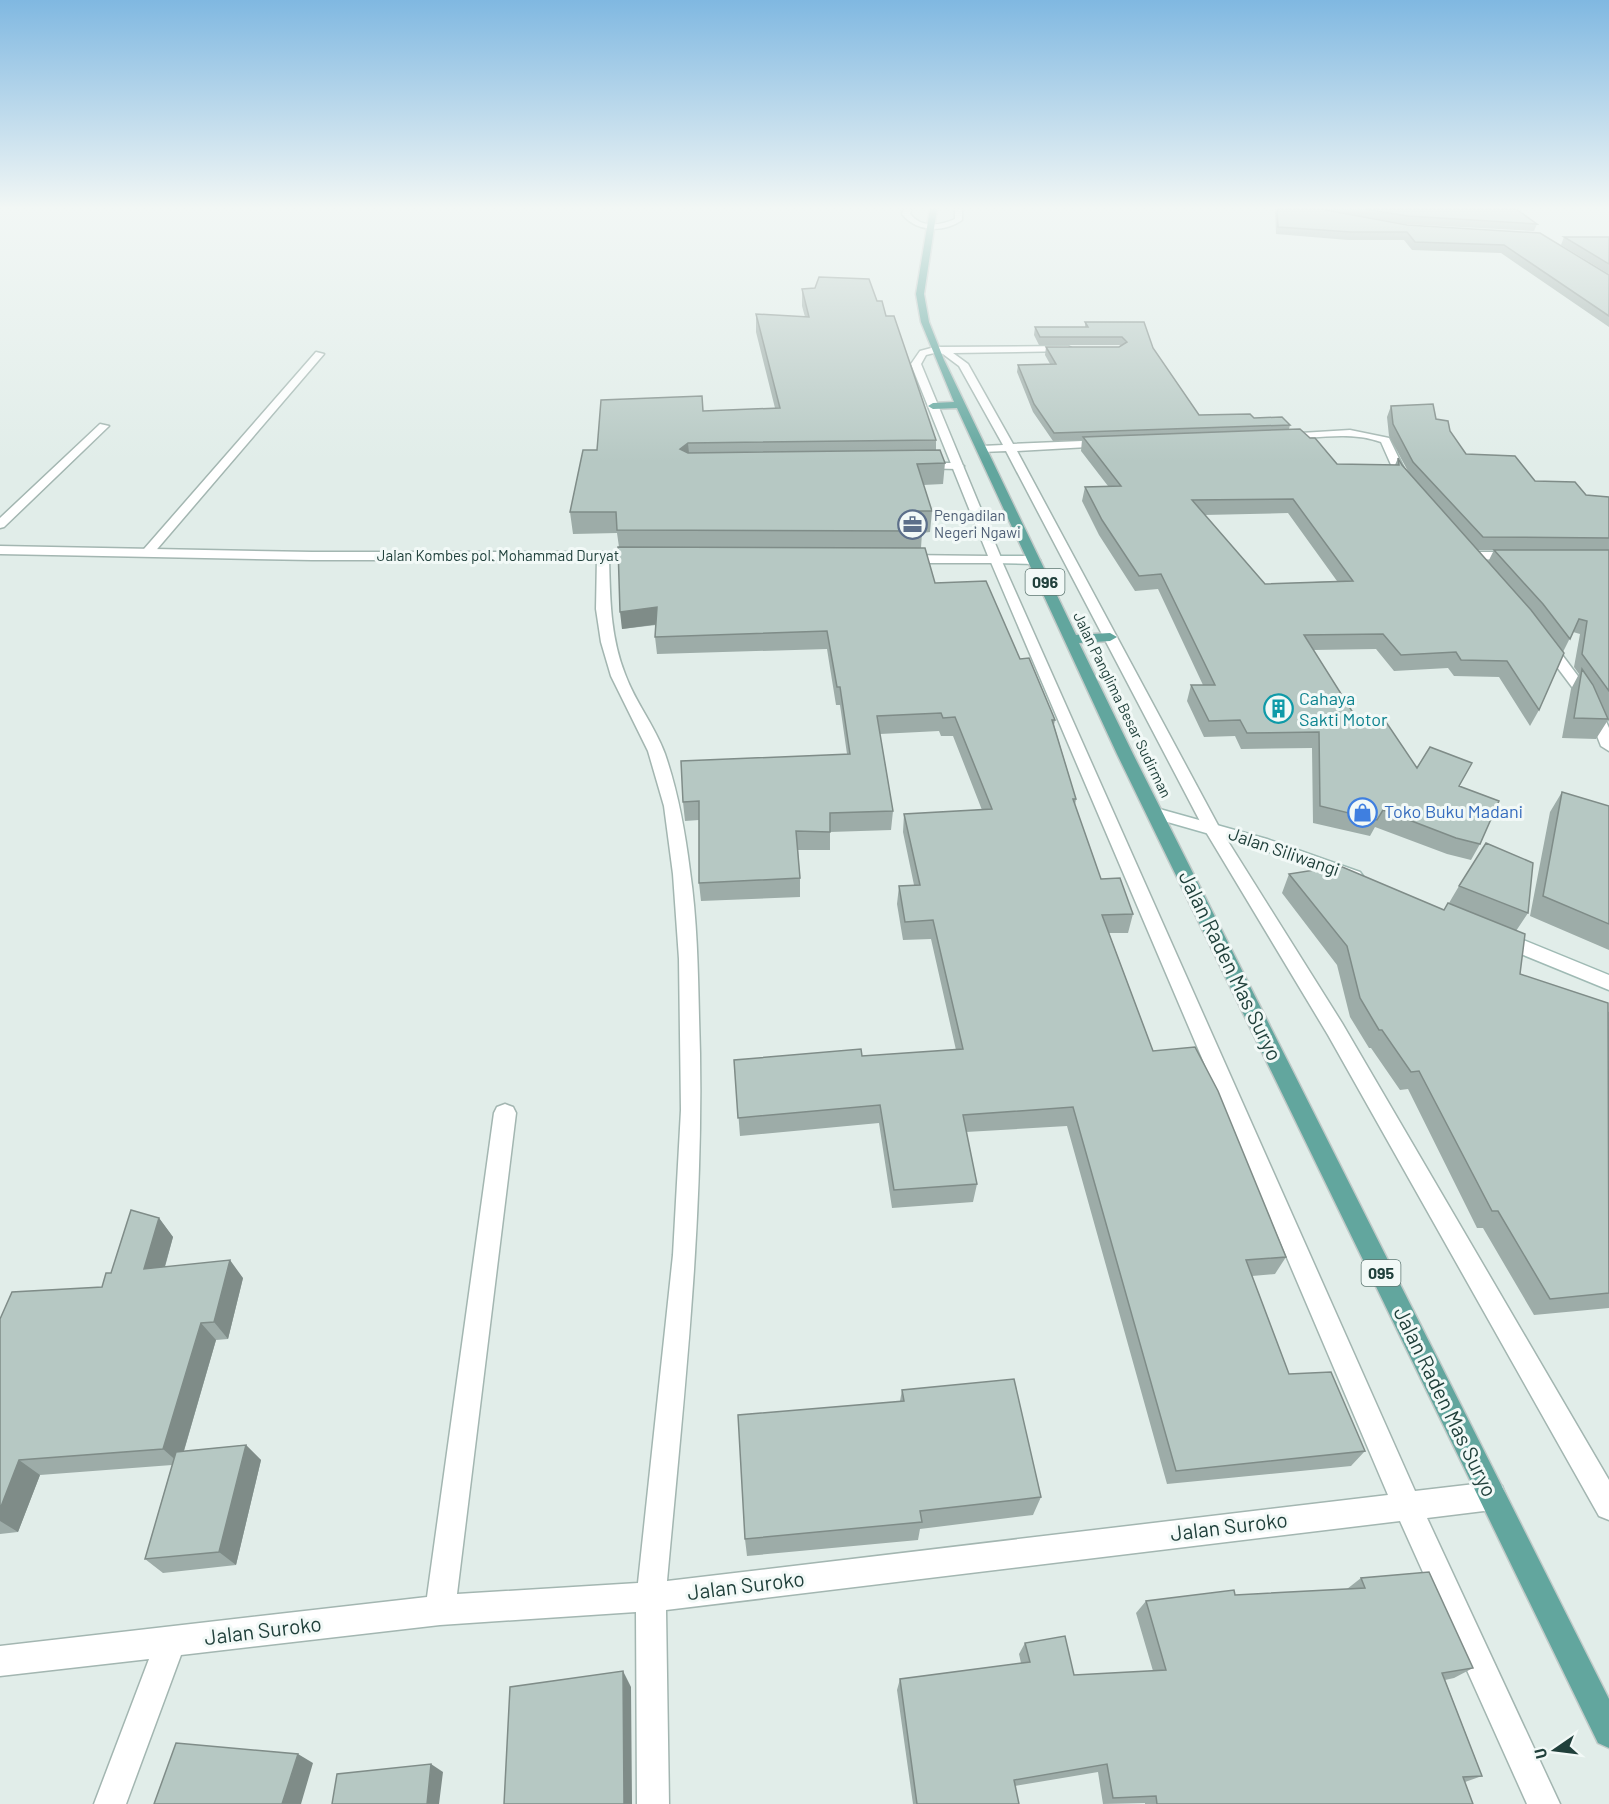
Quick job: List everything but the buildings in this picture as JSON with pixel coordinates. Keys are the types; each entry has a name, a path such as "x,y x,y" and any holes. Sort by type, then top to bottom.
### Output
{"main road":[{"name":"Jalan Panglima Besar Sudirman","path":"921,293 925,322 935,350 1156,813"},
{"path":"933,406 961,405"},
{"path":"1071,639 1110,637"},
{"name":"Jalan Raden Mas Suryo","path":"1156,813 1609,1732"}],"street":[{"path":"1083,349 935,350 923,353 916,364 996,560 1407,1506 1544,1804"},
{"path":"935,350 946,352 963,364 1211,827 1335,1029 1609,1506"},
{"path":"148,552 319,354"},
{"path":"0,524 104,426"},
{"path":"1273,437 1362,435 1380,438 1385,440 1402,476 1417,494"},
{"path":"982,449 1124,443"},
{"path":"912,466 958,466"},
{"name":"Jalan Kombes pol. Mohammad Duryat","path":"0,550 312,556 651,556"},
{"path":"1487,573 1468,552 1529,556"},
{"path":"603,556 603,609 608,642 618,676 656,751 672,806 682,874 688,959 692,1110 685,1255 651,1597 653,1804"},
{"path":"889,559 1035,560"},
{"path":"1537,630 1591,703 1609,746"},
{"name":"Jalan Siliwangi","path":"1156,813 1211,827 1328,866 1371,884"},
{"path":"1479,929 1609,984"},
{"path":"440,1610 505,1113"},
{"name":"Jalan Suroko","path":"0,1661 440,1610 651,1597 1492,1496"},
{"path":"110,1804 170,1643"}],"place":[{"name":"Pengadilan Negeri Ngawi","path":"913,525"},
{"name":"Cahaya Sakti Motor","path":"1278,709"},
{"name":"Toko Buku Madani","path":"1363,812"}]}
